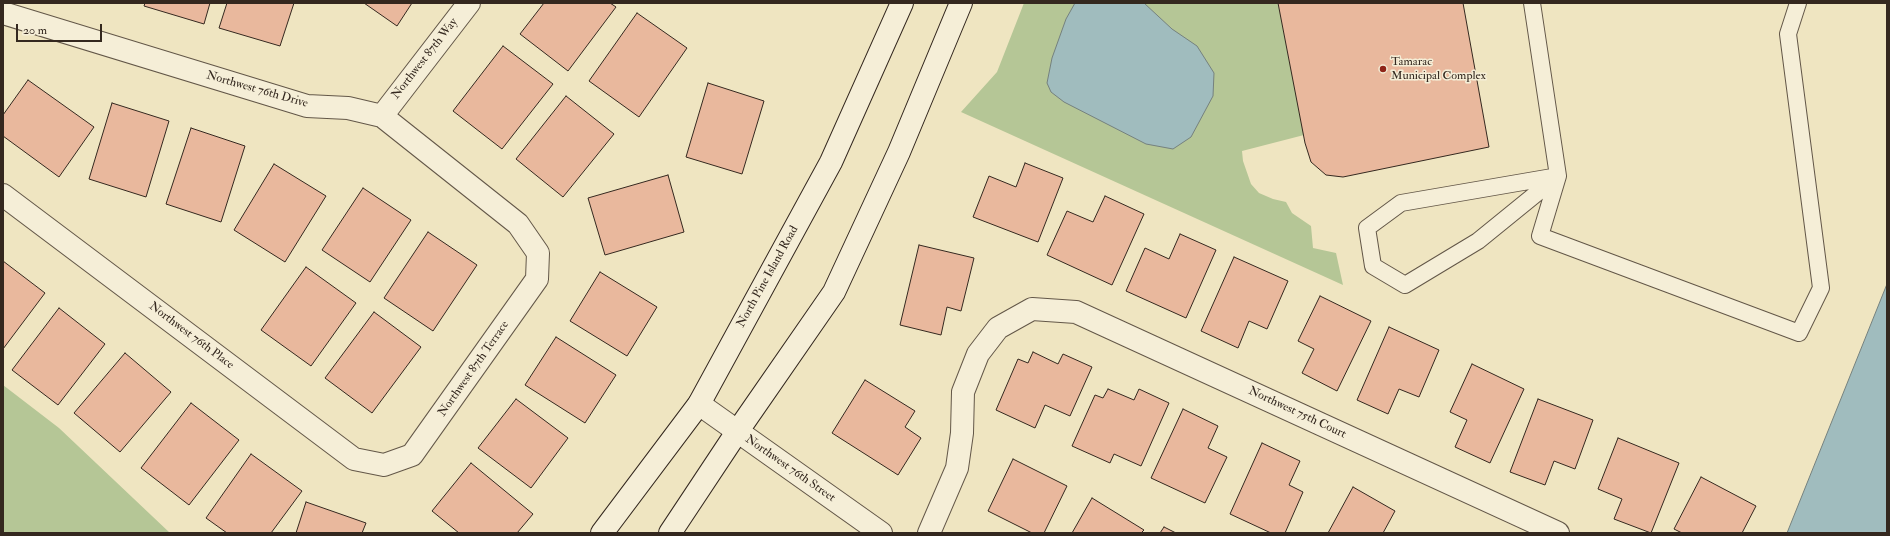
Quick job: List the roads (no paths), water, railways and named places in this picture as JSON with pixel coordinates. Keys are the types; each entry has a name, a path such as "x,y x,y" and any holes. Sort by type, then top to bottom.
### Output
{"street":[{"name":"Northwest 87th Way","path":"382,116 469,3"},
{"name":"North Pine Island Road","path":"602,533 699,404 831,162 902,3"},
{"path":"670,533 737,432 834,292 899,152 961,3"},
{"name":"Northwest 76th Drive","path":"3,13 307,106 348,108 382,116 518,224 538,253"},
{"name":"Northwest 76th Place","path":"3,196 354,459 384,465"},
{"name":"Northwest 87th Terrace","path":"384,465 412,455 537,279 538,253"},
{"name":"Northwest 75th Court","path":"929,533 957,468 962,433 963,392 978,354 998,328 1032,309 1076,312 1558,533"},
{"name":"Northwest 76th Street","path":"699,404 881,533"}],"lane":[{"path":"1532,3 1558,176 1540,236 1799,332 1821,288 1788,34 1798,3"},
{"path":"1558,176 1478,241 1405,285 1373,266 1367,228 1401,203 1558,176"}],"water":[{"path":"1075,3 1144,3 1172,29 1197,46 1214,73 1213,96 1191,137 1173,149 1146,144 1064,102 1051,92 1047,83 1052,58 1066,19"},
{"path":"1887,284 1887,533 1787,533"}],"place":[{"name":"Tamarac Municipal Complex","path":"1383,69"}]}
